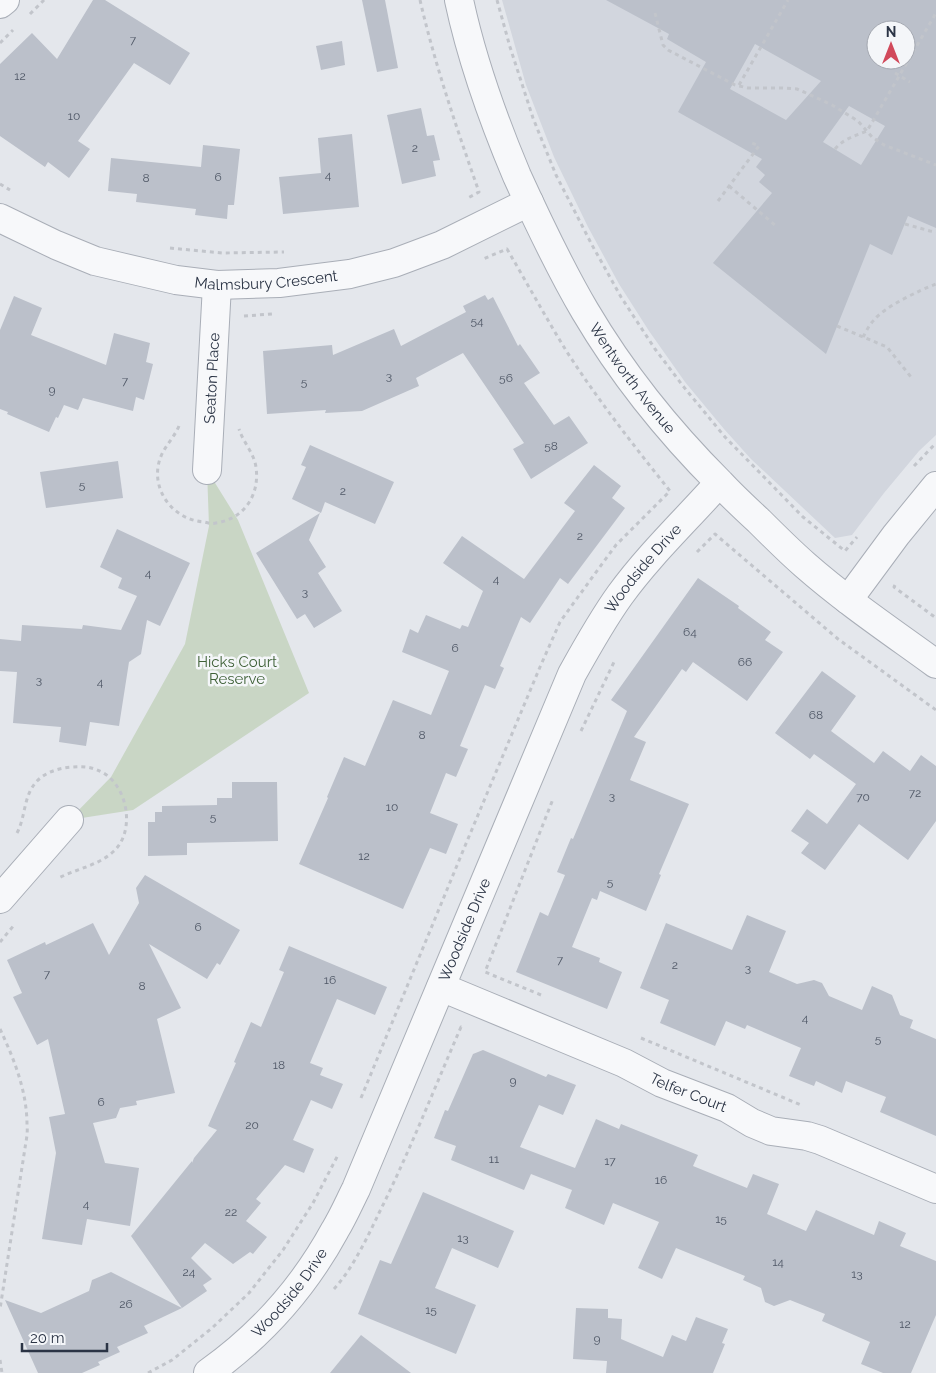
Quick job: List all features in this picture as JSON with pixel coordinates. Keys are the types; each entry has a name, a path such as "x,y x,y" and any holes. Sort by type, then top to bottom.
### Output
{"street":[{"path":"0,4 4,0"},
{"name":"Wentworth Avenue","path":"459,0 476,68 485,95 503,143 529,202 550,248 586,312 622,367 665,422 719,483 806,566 848,600 936,664"},
{"name":"Malmsbury Crescent","path":"0,218 56,245 96,261 176,280 217,285 304,281 350,274 394,263 442,245 529,202"},
{"name":"Seaton Place","path":"207,470 217,285"},
{"name":"Woodside Drive","path":"208,1373 247,1342 292,1295 315,1264 335,1231 356,1189 572,674 620,595 642,566 719,483"},
{"path":"848,600 896,535 936,486"},
{"path":"0,899 69,820"},
{"name":"Telfer Court","path":"441,988 624,1062 662,1083 727,1108 771,1131 807,1136 820,1140 936,1189"}],"path":[{"path":"420,0 428,34 479,192 464,200"},
{"path":"497,0 533,118 556,175 621,297 655,349 725,437 803,517 845,552"},
{"path":"739,86 788,0"},
{"path":"655,13 663,45 668,50 739,86 748,88 783,88 804,92 832,105 858,121 876,141 936,166"},
{"path":"834,149 848,138 867,131 936,13"},
{"path":"896,73 910,82"},
{"path":"718,201 759,146 752,143"},
{"path":"0,184 10,190"},
{"path":"729,186 776,226"},
{"path":"905,224 936,232"},
{"path":"166,247 222,253 285,252"},
{"path":"361,1098 560,622 616,545 670,491 604,405 568,353 507,249"},
{"path":"863,337 874,320 887,309 922,289 936,284"},
{"path":"837,326 886,347 911,377"},
{"path":"694,554 715,534 838,639 936,710"},
{"path":"894,587 936,618"},
{"path":"580,733 619,652"},
{"path":"549,999 485,972 554,795"},
{"path":"0,1029 12,1054 20,1079 28,1125 0,1309"},
{"path":"641,1038 807,1108"},
{"path":"148,1373 172,1360 212,1328 249,1293 283,1250 314,1203 339,1152"},
{"path":"0,1360 2,1373"}],"shaded area":[{"path":"502,0 936,0 936,435 919,451 852,535 835,538 751,459 685,382 619,284 588,227 554,157 526,85"}],"green space":[{"name":"Hicks Court Reserve","path":"207,470 238,520 309,693 133,810 69,820 111,777 185,644 209,526"}],"building":[{"path":"93,0 105,0 190,53 170,85 134,63 78,141 90,149 69,178 48,162 45,167 0,136 0,64 32,33 57,59"},
{"path":"362,0 385,0 398,68 377,72"},
{"path":"606,0 936,0 936,228 908,216 892,255 870,244 826,354 713,263 772,193 759,182 765,175 756,167 762,159 678,112 706,62 667,39 669,34","holes":["755,44 821,81 786,120 730,89","849,106 885,126 861,165 823,142"]},
{"path":"342,41 345,65 321,70 316,46"},
{"path":"421,108 427,136 434,135 440,160 433,161 436,176 402,184 387,115"},
{"path":"352,134 359,207 283,214 279,177 321,173 318,138"},
{"path":"203,145 240,149 234,205 228,205 227,219 195,215 196,209 136,202 137,194 108,191 111,158 201,167"},
{"path":"485,295 488,300 493,297 518,346 520,344 540,373 524,383 554,425 569,416 588,443 531,479 513,449 524,443 463,353 416,378 419,386 362,411 325,413 326,410 267,414 263,351 332,345 333,355 394,329 401,346 466,312 463,306"},
{"path":"14,296 42,308 31,335 106,365 114,333 150,343 146,362 153,364 144,400 136,397 133,411 83,398 78,410 64,405 49,432 7,414 8,412 0,409 0,330"},
{"path":"310,445 394,482 375,524 325,502 321,513 292,499 306,467 301,465"},
{"path":"118,461 123,498 46,508 40,472"},
{"path":"594,465 621,486 612,498 625,508 568,584 560,578 530,623 521,617 500,666 504,668 495,689 485,685 460,746 468,749 456,777 446,773 430,813 458,824 446,854 430,848 403,909 299,864 344,757 365,766 393,700 431,715 449,671 402,652 410,629 418,633 426,615 460,629 462,625 468,627 483,591 443,563 462,536 524,579 575,511 564,503"},
{"path":"320,513 309,540 326,567 318,573 342,611 314,628 305,614 297,619 256,553"},
{"path":"117,529 190,563 160,626 147,620 141,654 129,662 119,726 90,722 86,746 59,742 61,727 13,723 17,672 0,671 0,639 21,641 22,625 82,629 83,625 121,630 137,596 118,588 122,578 100,567"},
{"path":"698,578 739,606 738,608 771,632 765,640 783,652 747,701 693,662 686,672 682,669 634,737 646,742 630,780 689,804 659,874 661,875 646,911 600,891 597,900 592,898 572,947 600,958 599,962 622,972 607,1009 516,972 540,912 548,916 565,875 557,872 571,838 573,839 627,711 611,700"},
{"path":"822,671 856,696 831,731 874,763 883,751 910,771 921,755 936,766 936,821 908,860 859,824 825,870 801,853 809,843 791,831 807,809 827,824 856,784 814,754 810,759 775,733"},
{"path":"232,782 277,782 278,841 187,843 187,855 148,856 148,822 155,822 155,812 162,812 162,806 217,805 217,798 232,798"},
{"path":"145,875 240,930 220,965 217,963 207,979 149,944 181,1008 157,1019 175,1093 136,1101 137,1105 120,1108 116,1118 93,1123 105,1163 139,1168 130,1226 87,1219 82,1245 42,1239 56,1153 49,1117 65,1114 48,1039 37,1045 13,997 22,993 7,960 45,942 46,945 93,923 109,955 139,903 136,888"},
{"path":"747,915 786,931 769,972 797,984 814,980 822,983 829,996 862,1010 872,986 892,995 900,1015 913,1020 910,1028 936,1039 936,1136 880,1112 886,1097 846,1081 842,1093 816,1081 814,1086 789,1076 801,1048 747,1025 745,1029 726,1021 715,1046 660,1023 669,1000 640,988 666,923 732,950"},
{"path":"289,946 387,987 375,1015 337,999 310,1063 323,1068 320,1075 343,1084 332,1109 311,1100 293,1140 314,1149 304,1173 285,1165 256,1199 261,1203 246,1221 267,1237 253,1254 250,1252 233,1264 205,1243 191,1258 212,1279 203,1285 207,1291 182,1308 131,1236 217,1130 208,1126 236,1063 234,1062 251,1022 261,1027 284,972 279,970"},
{"path":"483,1050 546,1077 548,1074 576,1085 563,1115 539,1105 520,1147 575,1168 596,1119 619,1129 621,1124 698,1155 693,1166 747,1188 753,1174 779,1184 767,1214 806,1231 816,1210 874,1235 879,1221 906,1233 900,1246 936,1261 936,1315 911,1373 883,1373 861,1364 870,1342 822,1321 825,1314 790,1300 774,1306 765,1302 761,1288 743,1280 745,1276 676,1248 662,1279 638,1268 659,1222 613,1203 604,1225 565,1208 572,1190 531,1174 524,1190 451,1160 456,1146 434,1138 445,1110 448,1111 473,1054"},
{"path":"423,1192 514,1231 498,1268 452,1248 435,1288 476,1305 456,1354 358,1314 380,1260 391,1264"},
{"path":"111,1272 182,1308 144,1326 148,1333 117,1347 120,1352 98,1362 100,1365 82,1373 38,1373 5,1300 41,1313 89,1291 92,1280"},
{"path":"576,1308 608,1309 608,1318 622,1319 621,1339 663,1357 672,1335 686,1341 696,1317 728,1329 722,1343 725,1344 713,1373 606,1373 607,1361 573,1359"},
{"path":"361,1335 411,1373 330,1373"}]}
